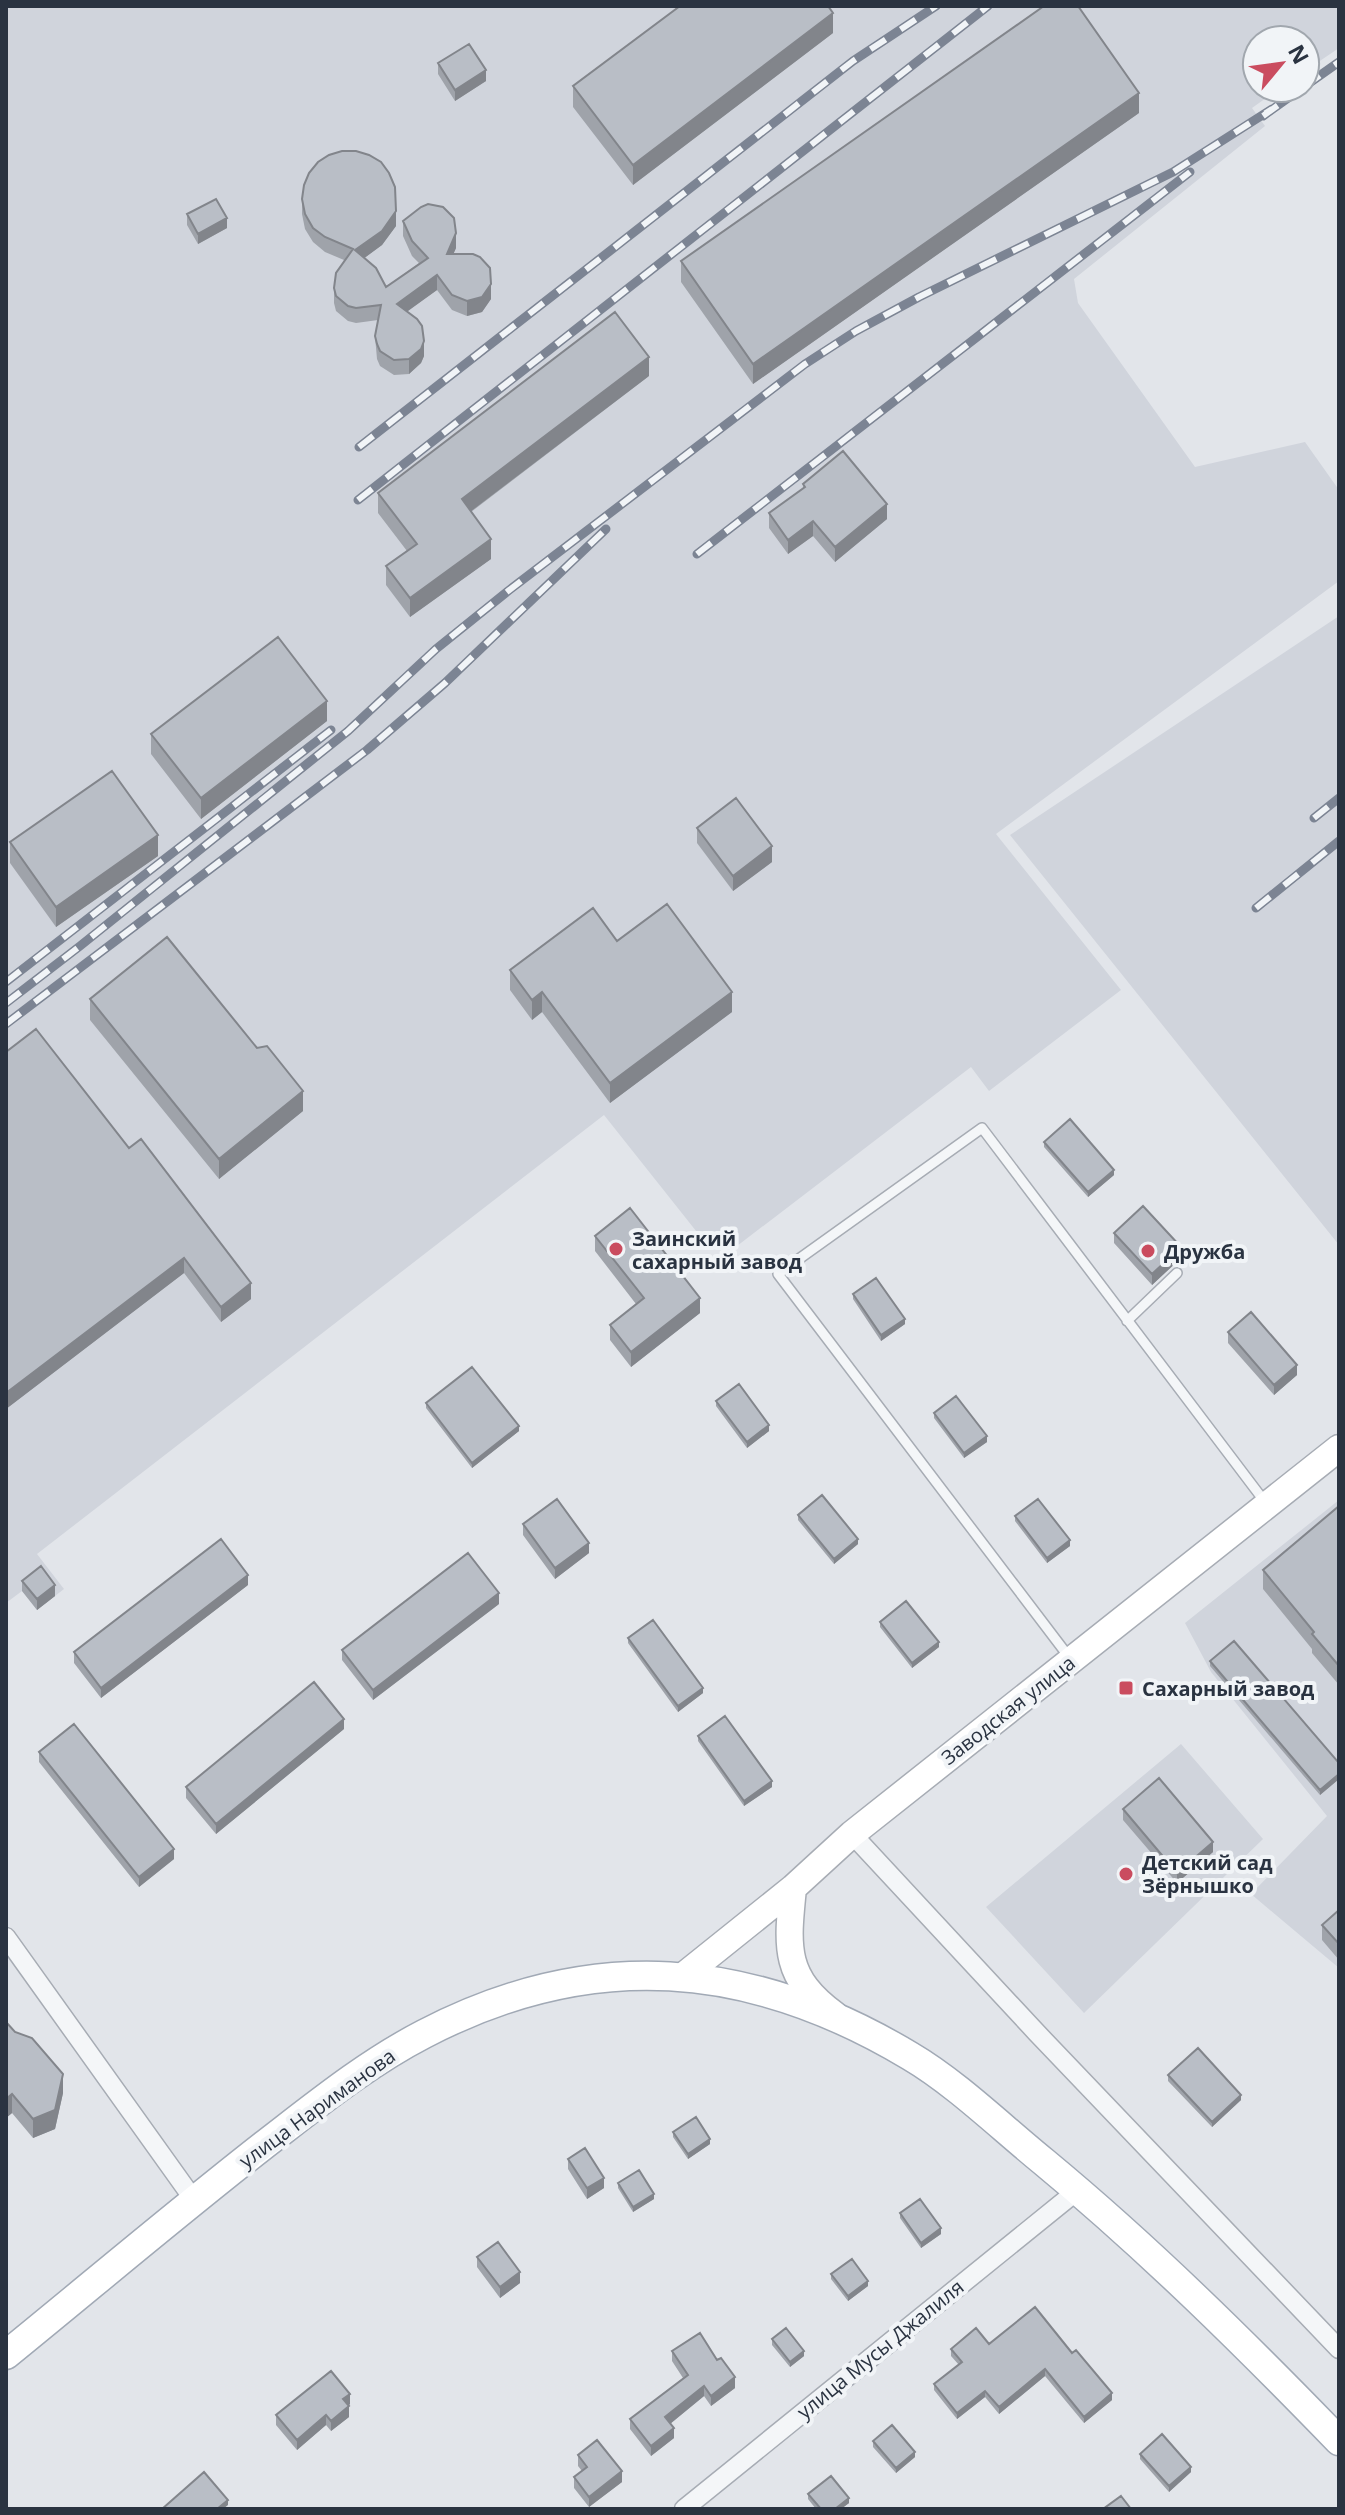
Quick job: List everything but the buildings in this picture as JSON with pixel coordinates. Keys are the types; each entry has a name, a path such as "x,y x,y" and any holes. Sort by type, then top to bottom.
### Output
{"main road":[{"name":"Заводская улица","path":"682,1977 793,1888 852,1834 1339,1448"},
{"path":"793,1888 788,1942 793,1963 815,2001 837,2017"},
{"name":"улица Нариманова","path":"6,2355 194,2200 346,2082 402,2046 466,2014 523,1993 575,1981 622,1976 682,1977 766,1992 807,2005 837,2017 912,2057 969,2099 1078,2190 1156,2261 1339,2441"}],"street":[{"path":"852,1834 1339,2349"},
{"path":"6,1937 194,2200"},
{"name":"улица Мусы Джалиля","path":"684,2509 1078,2190"}],"lane":[{"path":"1071,1660 778,1274 982,1128 1267,1505"},
{"path":"1127,1321 1177,1273"}],"shaded area":[{"name":"Заинский сахарный завод","path":"6,6 1339,6 1339,48 1321,60 1321,24 1241,24 1241,104 1258,104 1252,108 1265,126 1074,279 1078,303 1195,467 1305,442 1339,490 1339,581 996,834 1121,990 989,1091 971,1067 737,1246 704,1241 604,1115 37,1554 64,1589 37,1610 22,1591 6,1603"},
{"path":"1339,616 1339,1245 1010,835"},
{"path":"1339,1500 1339,1968 1251,1894 1327,1816 1211,1672 1185,1623"},
{"name":"Детский сад Зёрнышко","path":"1181,1744 1263,1839 1084,2013 986,1907"}],"railway":[{"path":"359,447 853,61 936,6"},
{"path":"358,500 988,6"},
{"path":"1321,75 1339,62"},
{"path":"1263,116 1280,104"},
{"path":"6,1003 348,731 436,649 508,591 805,364 856,331 919,297 1173,172 1272,109"},
{"path":"697,554 1190,172"},
{"path":"6,1024 367,750 445,683 606,529"},
{"path":"6,982 331,730"},
{"path":"1314,818 1339,798"},
{"path":"1256,908 1339,841"}],"place":[{"name":"Заинский сахарный завод","path":"616,1249"},
{"name":"Дружба","path":"1148,1251"},
{"name":"Сахарный завод","path":"1126,1688"},
{"name":"Детский сад Зёрнышко","path":"1126,1874"}]}
